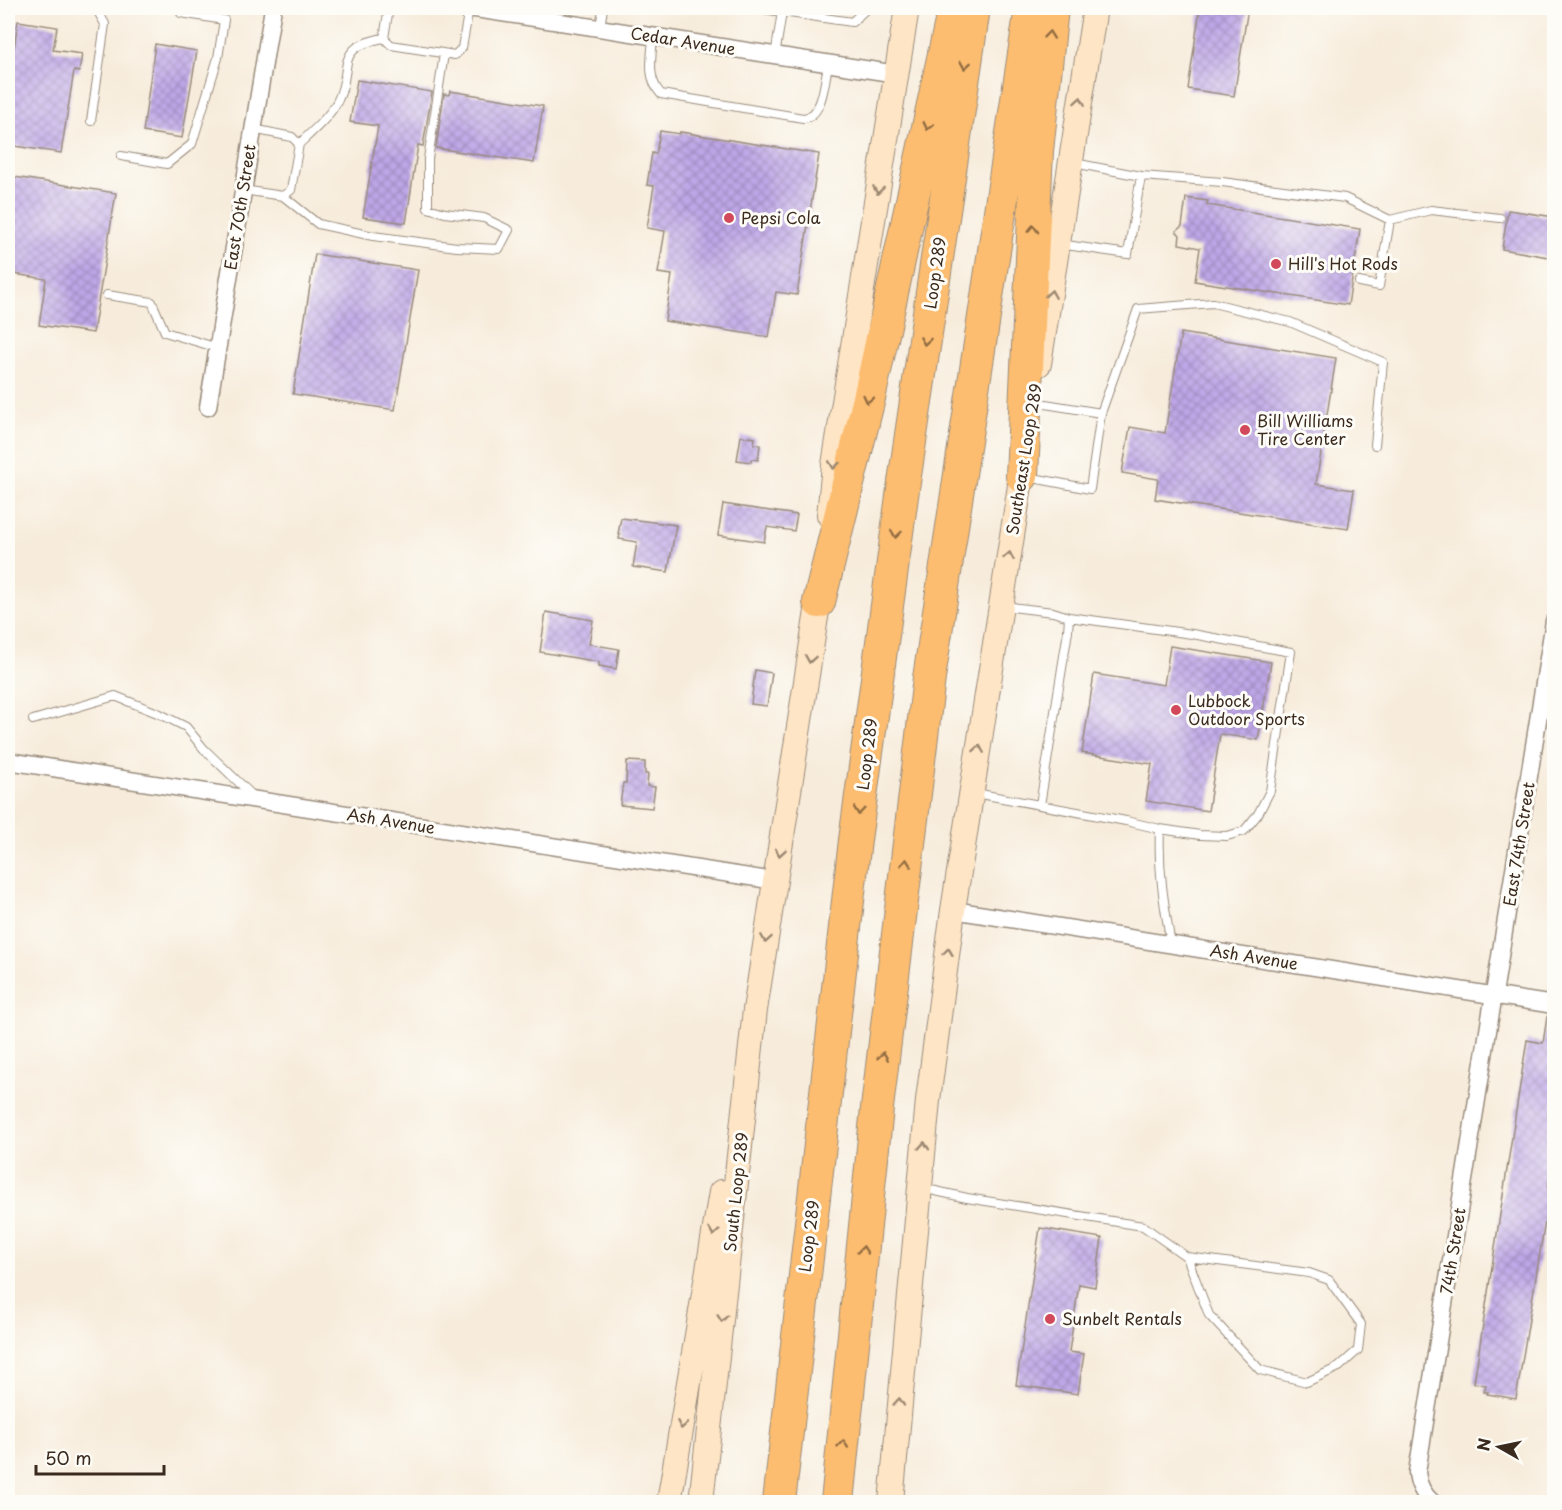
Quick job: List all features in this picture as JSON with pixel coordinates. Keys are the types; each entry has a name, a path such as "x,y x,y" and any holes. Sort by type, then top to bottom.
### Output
{"highway":[{"path":"819,602 870,394 955,8"},
{"name":"Loop 289","path":"779,1503 844,932 870,728 903,484 974,8"},
{"path":"837,1503 877,1108 918,767 962,458 1031,8"},
{"path":"1022,476 1037,151 1052,8"}],"main road":[{"path":"775,881 819,602 834,465 907,8"},
{"name":"Southeast Loop 289","path":"953,910 1095,8"},
{"name":"South Loop 289","path":"701,1503 755,1010 775,881"},
{"path":"891,1503 928,1100 953,910"},
{"path":"669,1503 731,1126 755,1010"}],"street":[{"name":"East 70th Street","path":"208,407 273,8"},
{"name":"Cedar Avenue","path":"469,8 897,74"},
{"name":"East 74th Street","path":"1495,995 1554,621"},
{"name":"Ash Avenue","path":"8,760 775,881"},
{"name":"Ash Avenue","path":"953,910 1554,1005"},
{"name":"74th Street","path":"1432,1503 1424,1496 1417,1473 1495,995"}],"lane":[{"path":"91,121 105,24 96,8"},
{"path":"121,156 167,164 192,144 218,58 224,20 181,13 182,8"},
{"path":"384,38 389,8"},
{"path":"384,38 391,45 455,55 462,48 469,8"},
{"path":"600,28 603,8"},
{"path":"758,8 852,22 867,8"},
{"path":"775,56 782,12"},
{"path":"653,36 651,78 653,85 661,94 802,118 808,118 815,112 823,94 828,64"},
{"path":"283,196 291,190 299,144 320,124 337,101 350,53 367,41 384,38"},
{"path":"243,190 283,196 318,224 374,236 499,249 509,230 484,218 445,213 428,208 428,159 444,54"},
{"path":"253,129 292,137 299,144"},
{"path":"1071,162 1142,176 1222,182 1345,198 1390,220 1431,210 1500,218"},
{"path":"1059,244 1128,254 1142,176"},
{"path":"1359,282 1379,286 1390,220"},
{"path":"107,295 152,302 165,332 218,348"},
{"path":"1022,476 1090,489 1101,412 1138,309 1213,303 1290,322 1383,362 1375,445"},
{"path":"1033,402 1101,412"},
{"path":"972,792 1200,835 1227,836 1244,831 1258,814 1270,791 1291,652 1053,612 1000,606"},
{"path":"1040,805 1069,616"},
{"path":"33,720 115,696 186,727 204,749 256,799"},
{"path":"1161,829 1159,856 1161,880 1171,944"},
{"path":"921,1188 1143,1226 1187,1257 1309,1273 1329,1280 1361,1324 1358,1350 1339,1367 1307,1382 1260,1370 1209,1315 1187,1257"}],"building":[{"path":"1200,8 1248,8 1234,96 1188,89"},
{"path":"18,21 57,27 53,50 82,54 79,72 74,71 61,153 8,145 8,89"},
{"path":"155,44 197,51 182,138 143,132"},
{"path":"357,80 432,92 423,146 418,145 406,223 363,217 378,126 350,122"},
{"path":"450,91 543,106 534,163 436,148 444,94 449,95"},
{"name":"Pepsi Cola","path":"660,131 680,134 680,132 819,154 797,295 776,292 769,337 665,321 672,275 658,273 665,231 647,228 654,186 647,185 652,153 656,154"},
{"path":"8,176 116,193 93,333 39,325 46,279 8,273"},
{"name":"Hill's Hot Rods","path":"1186,198 1208,201 1207,205 1360,229 1348,305 1195,281 1200,248 1179,244 1180,235 1176,231 1182,226"},
{"path":"1508,210 1554,217 1554,258 1502,249"},
{"path":"315,254 418,270 395,410 293,394"},
{"name":"Bill Williams Tire Center","path":"1181,333 1336,358 1316,484 1354,490 1348,529 1155,499 1158,479 1122,473 1130,427 1165,433"},
{"path":"741,436 755,438 754,444 760,445 758,460 752,459 751,462 737,460"},
{"path":"723,504 797,515 794,531 767,527 764,542 718,535"},
{"path":"621,518 676,525 668,572 633,567 637,542 619,539"},
{"path":"546,612 593,620 589,644 619,649 616,669 599,666 599,662 540,652"},
{"name":"Lubbock Outdoor Sports","path":"1170,646 1271,662 1258,740 1220,734 1208,811 1146,801 1152,764 1082,753 1094,674 1164,685"},
{"path":"755,670 772,673 767,706 751,704"},
{"path":"627,761 645,762 645,774 648,774 647,786 655,787 652,808 620,805 623,783 626,783"},
{"path":"1547,1017 1554,1017 1554,1151 1548,1191 1550,1191 1516,1399 1487,1394 1488,1392 1484,1392 1486,1385 1474,1383 1527,1040 1543,1043"},
{"name":"Sunbelt Rentals","path":"1040,1228 1102,1238 1095,1287 1079,1284 1069,1352 1084,1354 1078,1394 1016,1385"}],"place":[{"name":"Pepsi Cola","path":"729,218"},
{"name":"Hill's Hot Rods","path":"1276,264"},
{"name":"Bill Williams Tire Center","path":"1245,430"},
{"name":"Lubbock Outdoor Sports","path":"1176,710"},
{"name":"Sunbelt Rentals","path":"1050,1319"}]}
